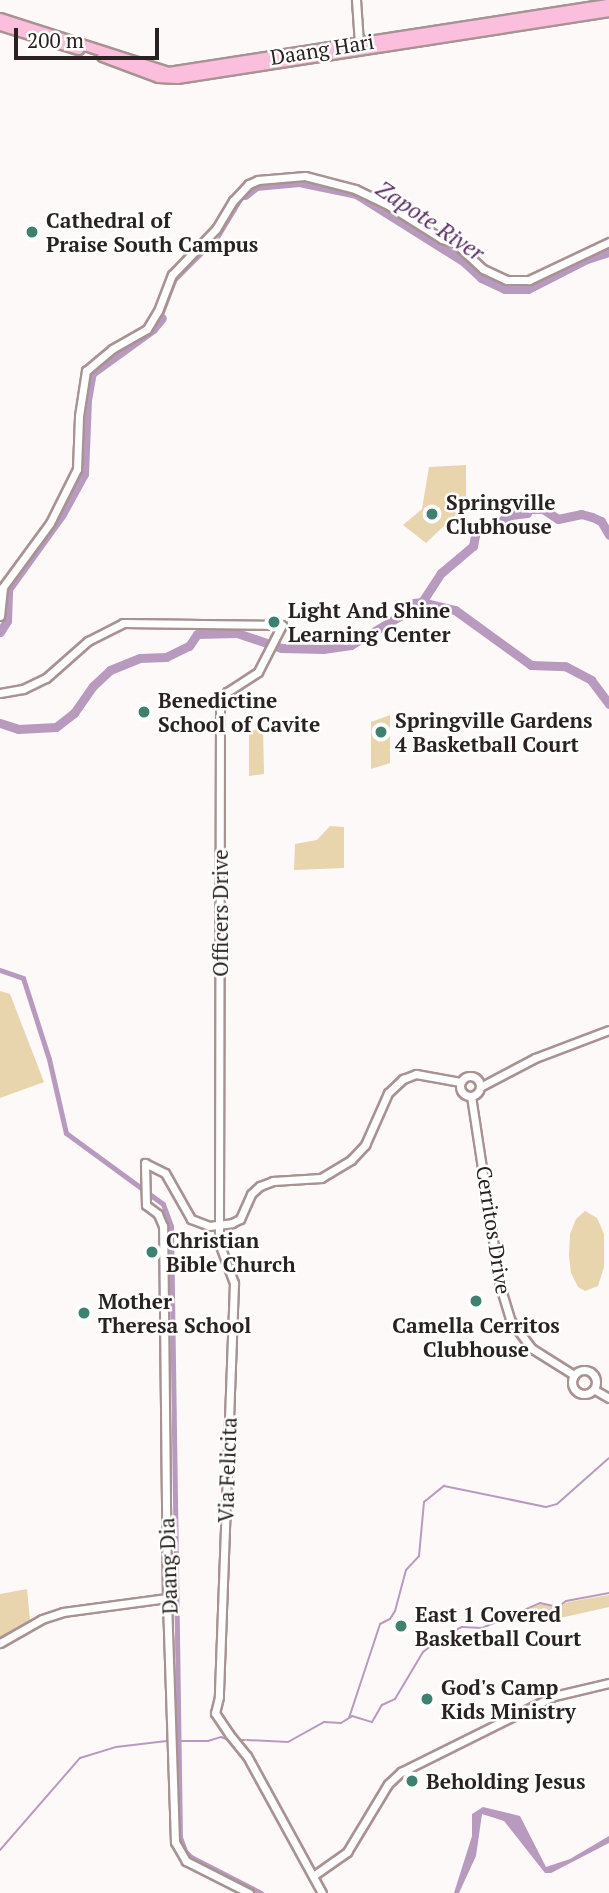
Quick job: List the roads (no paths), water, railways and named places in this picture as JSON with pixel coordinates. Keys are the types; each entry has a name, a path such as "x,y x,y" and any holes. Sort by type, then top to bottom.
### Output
{"main road":[{"name":"Daang Hari","path":"0,18 168,72 609,4"},
{"name":"Daang Hari","path":"0,25 158,77 177,78 609,11"}],"street":[{"path":"356,2 356,44"},
{"path":"0,616 3,587 50,523 77,470 79,416 86,371 112,349 147,329 158,311 172,275 216,229 233,201 249,184 258,180 305,176 355,188 442,239 455,243 483,270 507,280 529,280 609,242"},
{"name":"Officers Drive","path":"0,693 23,689 46,678 79,648 116,626 152,622 282,625 254,677 227,692 220,708 219,1225"},
{"path":"460,1082 461,1091 471,1096 480,1085 544,1054 609,1030"},
{"path":"219,1225 240,1219 251,1194 260,1186 273,1181 321,1178 351,1160 365,1145 388,1093 403,1079 416,1074 460,1082 471,1075 480,1085"},
{"name":"Cerritos Drive","path":"471,1096 500,1286 511,1321 531,1348 574,1375"},
{"name":"Daang Dia","path":"219,1225 204,1225 191,1219 165,1172 145,1163 146,1201 158,1214 163,1226 167,1598 174,1730 174,1834 178,1850 193,1866 249,1893"},
{"name":"Via Felicita","path":"219,1225 220,1247 234,1283 217,1718 247,1755 313,1877"},
{"path":"580,1371 592,1372 597,1382 595,1390 588,1395 579,1394 573,1388 574,1375 580,1371"},
{"path":"595,1390 609,1398"},
{"path":"0,1643 42,1619 63,1612 167,1598"},
{"path":"322,1893 313,1877 347,1852 388,1784 401,1772 554,1696 609,1683"}],"waterway":[{"name":"Zapote River","path":"245,195 256,186 299,182 356,194 463,261 481,278 505,289 528,289 587,259 609,252"},
{"name":"Zapote River","path":"162,318 176,281 219,238 245,195"},
{"name":"Zapote River","path":"0,632 7,621 8,589 62,514 84,474 87,400 92,373 153,329 162,318"},
{"path":"422,602 441,573 473,546 476,531 489,528 511,515 527,513 528,509 543,509 558,519 581,514 601,521 609,535"},
{"path":"0,723 18,729 56,727 74,713 93,686 110,670 140,658 166,657 189,646 197,634 237,633 281,648 323,649 351,645 400,616 414,603 422,602 455,610 531,665 565,666 591,680 609,704"},
{"path":"0,970 23,978 49,1059 66,1133 163,1204 171,1226 180,1837 185,1851 191,1857 261,1893"},
{"path":"349,1718 380,1624 390,1619 395,1611 406,1570 419,1556 424,1502 444,1486 546,1507 557,1504 609,1458"},
{"path":"247,1740 288,1742 324,1722 341,1723 352,1716 372,1722 382,1705 395,1699 423,1652 442,1637 462,1627 482,1628 540,1603 558,1607 566,1601 609,1593"},
{"path":"173,1741 208,1741 221,1737 229,1740"},
{"path":"238,1740 245,1740"},
{"path":"0,1850 80,1758 116,1747 167,1741"}],"place":[{"name":"Cathedral of Praise South Campus","path":"32,232"},
{"name":"Springville Clubhouse","path":"432,514"},
{"name":"Light And Shine Learning Center","path":"274,622"},
{"name":"Benedictine School of Cavite","path":"144,712"},
{"name":"Springville Gardens 4 Basketball Court","path":"381,732"},
{"name":"Christian Bible Church","path":"152,1252"},
{"name":"Camella Cerritos Clubhouse","path":"476,1301"},
{"name":"Mother Theresa School","path":"84,1313"},
{"name":"East 1 Covered Basketball Court","path":"401,1626"},
{"name":"God's Camp Kids Ministry","path":"427,1699"},
{"name":"Beholding Jesus","path":"412,1781"}]}
